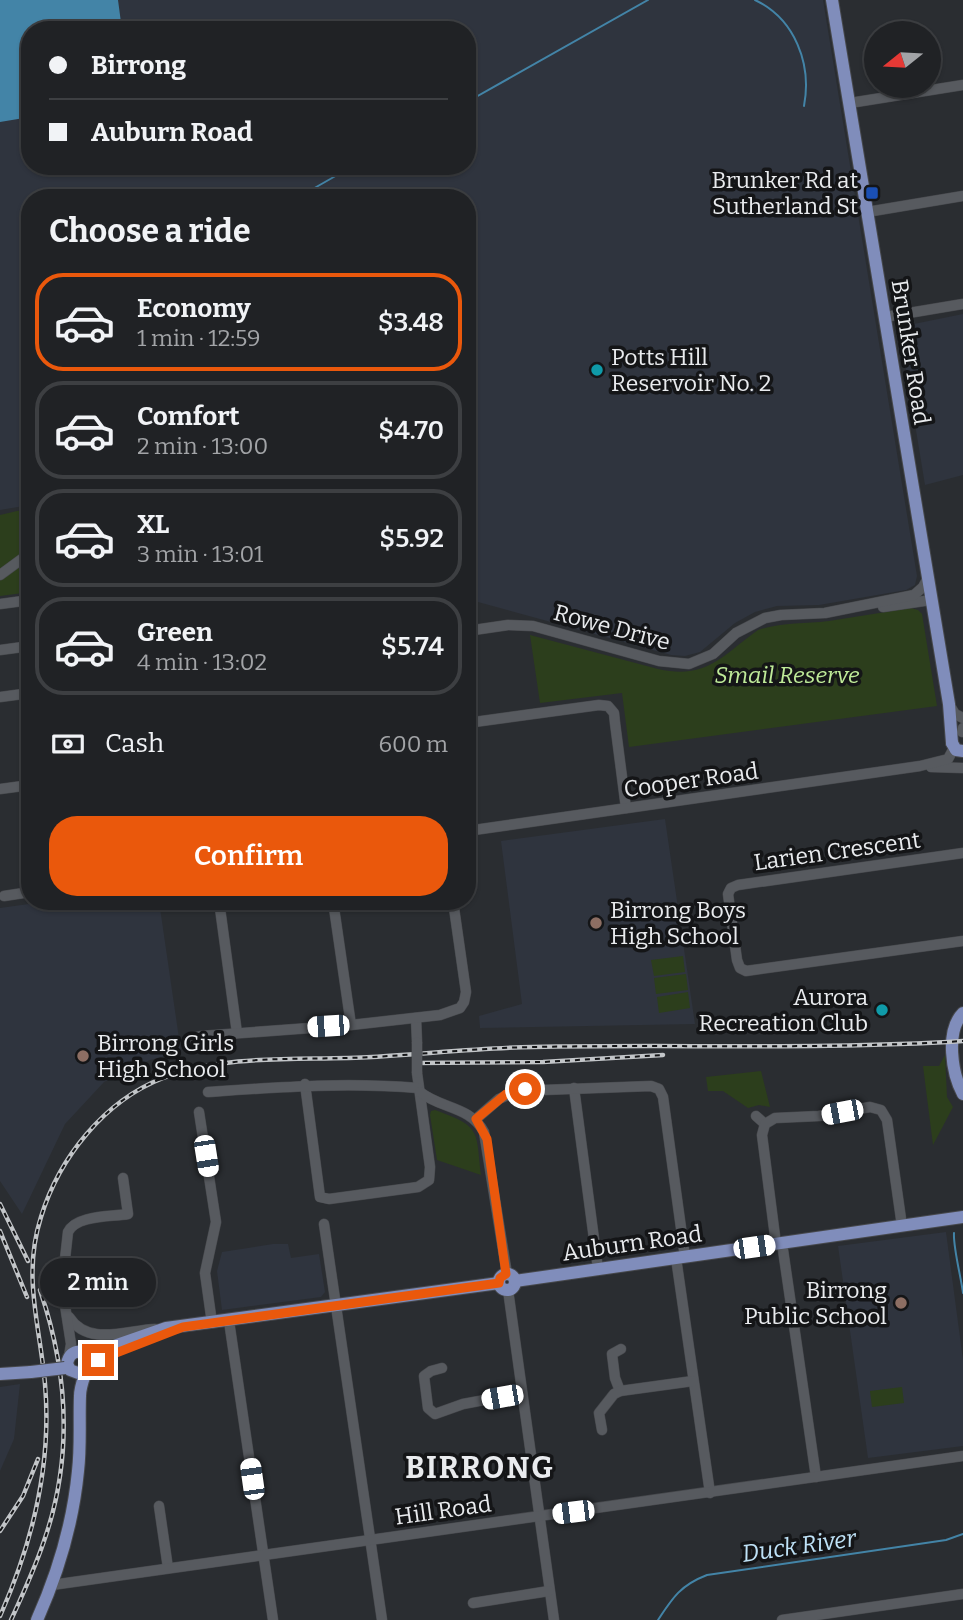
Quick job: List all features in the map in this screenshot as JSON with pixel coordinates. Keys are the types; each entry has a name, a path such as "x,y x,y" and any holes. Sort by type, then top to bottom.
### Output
{"main road":[{"name":"Brunker Road","path":"832,0 949,707 959,749"},
{"name":"Brunker Road","path":"949,707 962,731"},
{"path":"959,749 954,735 962,731"},
{"path":"960,1017 954,1032 954,1064 957,1082 963,1094"},
{"name":"Auburn Road","path":"0,1374 72,1361 166,1328 963,1217"},
{"name":"Auburn Road","path":"72,1361 78,1373 101,1359 183,1327"},
{"path":"72,1361 80,1396"},
{"path":"37,1620 52,1585 69,1530 77,1486 80,1396 86,1369"}],"street":[{"path":"850,103 963,85"},
{"path":"867,212 963,196"},
{"path":"885,317 963,304"},
{"path":"0,575 21,560"},
{"name":"Rowe Drive","path":"858,608 870,603 915,595 928,578"},
{"name":"Rowe Drive","path":"476,630 508,625 534,626 681,665 705,659 745,627 765,618 871,609 931,600"},
{"path":"0,604 21,601"},
{"path":"0,650 21,647"},
{"path":"0,697 21,694"},
{"path":"476,722 608,706 614,713 626,808"},
{"path":"949,707 963,718"},
{"path":"920,766 949,764 959,749"},
{"path":"920,766 963,768"},
{"name":"Cooper Road","path":"476,830 920,766"},
{"path":"0,789 21,786"},
{"name":"Larien Crescent","path":"963,853 738,885 731,888 728,894 737,960 740,968 746,971 963,941"},
{"path":"1,896 21,893"},
{"path":"220,910 237,1033"},
{"path":"335,910 351,1025"},
{"path":"188,1039 351,1025 456,1011 464,1002 466,992 454,910"},
{"path":"305,1084 320,1197 329,1199 426,1183 430,1172 417,1073 416,1017"},
{"path":"208,1093 305,1084 377,1085 419,1090 430,1099 476,1119 487,1139 554,1620"},
{"path":"476,1119 499,1099 516,1091 574,1088 659,1089 662,1094 693,1381 710,1493"},
{"path":"574,1088 598,1269"},
{"path":"816,1477 762,1135 765,1124 775,1118 819,1116 870,1107 881,1110 887,1120 902,1226"},
{"path":"199,1112 216,1222 205,1273 212,1323"},
{"path":"756,1116 765,1124"},
{"path":"72,1361 62,1286 70,1228 80,1222 128,1214 123,1178"},
{"path":"324,1224 382,1620"},
{"name":"Auburn Road","path":"68,1316 78,1329 92,1335 166,1328"},
{"path":"229,1321 273,1620"},
{"path":"620,1391 615,1378 612,1354 621,1349"},
{"path":"442,1368 424,1376 428,1408 435,1414 463,1404 522,1393"},
{"path":"602,1430 599,1412 614,1394 693,1381"},
{"name":"Hill Road","path":"52,1585 963,1456"},
{"path":"159,1506 168,1568"},
{"path":"473,1603 549,1591"},
{"path":"782,1620 963,1594"}],"shaded area":[{"path":"0,0 823,0 917,576 915,585 906,590 819,605 777,606 755,612 735,623 700,652 685,656 671,655 476,601 476,189 21,189 21,506 0,510"},
{"path":"963,314 963,475 925,485 899,327"},
{"name":"Birrong Boys High School","path":"665,819 695,1024 480,1028 479,1016 522,1004 501,841"},
{"name":"Birrong Girls High School","path":"21,905 21,910 160,910 181,1052 150,1060 104,1082 65,1124 22,1214 0,1181 0,908"},
{"name":"Birrong Public School","path":"946,1232 963,1360 963,1446 868,1458 838,1246"},
{"path":"288,1244 291,1258 319,1254 325,1292 321,1297 222,1310 217,1271 222,1252"},
{"path":"20,1384 14,1439 0,1471 0,1387"}],"green space":[{"path":"21,510 21,593 0,596 0,515"},
{"name":"Smail Reserve","path":"911,608 922,614 937,706 629,747 622,693 540,703 530,635 675,672 689,671 712,663 758,630 767,627 829,621"},
{"path":"683,956 685,972 654,976 651,960"},
{"path":"686,974 688,990 656,994 654,978"},
{"path":"688,992 690,1008 659,1013 657,997"},
{"path":"945,1055 947,1097 953,1107 933,1145 923,1066 939,1066"},
{"path":"761,1071 770,1107 759,1105 748,1108 723,1091 708,1091 706,1077"},
{"path":"435,1110 461,1121 473,1132 481,1175 437,1160 430,1115 431,1111"},
{"path":"902,1387 904,1403 872,1407 870,1391"}],"water":[{"path":"0,0 118,0 121,21 21,21 21,118 0,122"}],"waterway":[{"path":"476,97 648,0"},
{"path":"755,0 781,19 798,44 805,74 804,106"},
{"path":"313,189 337,175"},
{"path":"954,1233 963,1293"},
{"name":"Duck River","path":"658,1620 678,1593 690,1583 707,1575 946,1540 963,1534"}],"railway":[{"path":"0,1616 31,1531 38,1503 46,1444 45,1384 33,1280 33,1260 41,1217 59,1174 72,1153 103,1117 142,1088 188,1070 240,1061 372,1057 533,1047 802,1046 963,1041"},
{"path":"415,1063 543,1062 663,1055"},
{"path":"0,1204 28,1261"},
{"path":"0,1231 27,1297"},
{"path":"11,1620 44,1541 60,1478 63,1447 57,1352 40,1290"},
{"path":"0,1531 23,1496 38,1459"}],"place":[{"name":"Brunker Rd at Sutherland St","path":"872,193"},
{"name":"Potts Hill Reservoir No. 2","path":"597,370"},
{"name":"Birrong Boys High School","path":"596,923"},
{"name":"Aurora Recreation Club","path":"882,1010"},
{"name":"Birrong Girls High School","path":"83,1056"},
{"name":"Birrong Public School","path":"901,1303"}],"district":[{"name":"BIRRONG","path":"480,1468"}],"route":[{"path":"98,1360 183,1327 499,1283 500,1278 506,1274 487,1139 476,1119 506,1094 525,1089"}]}
